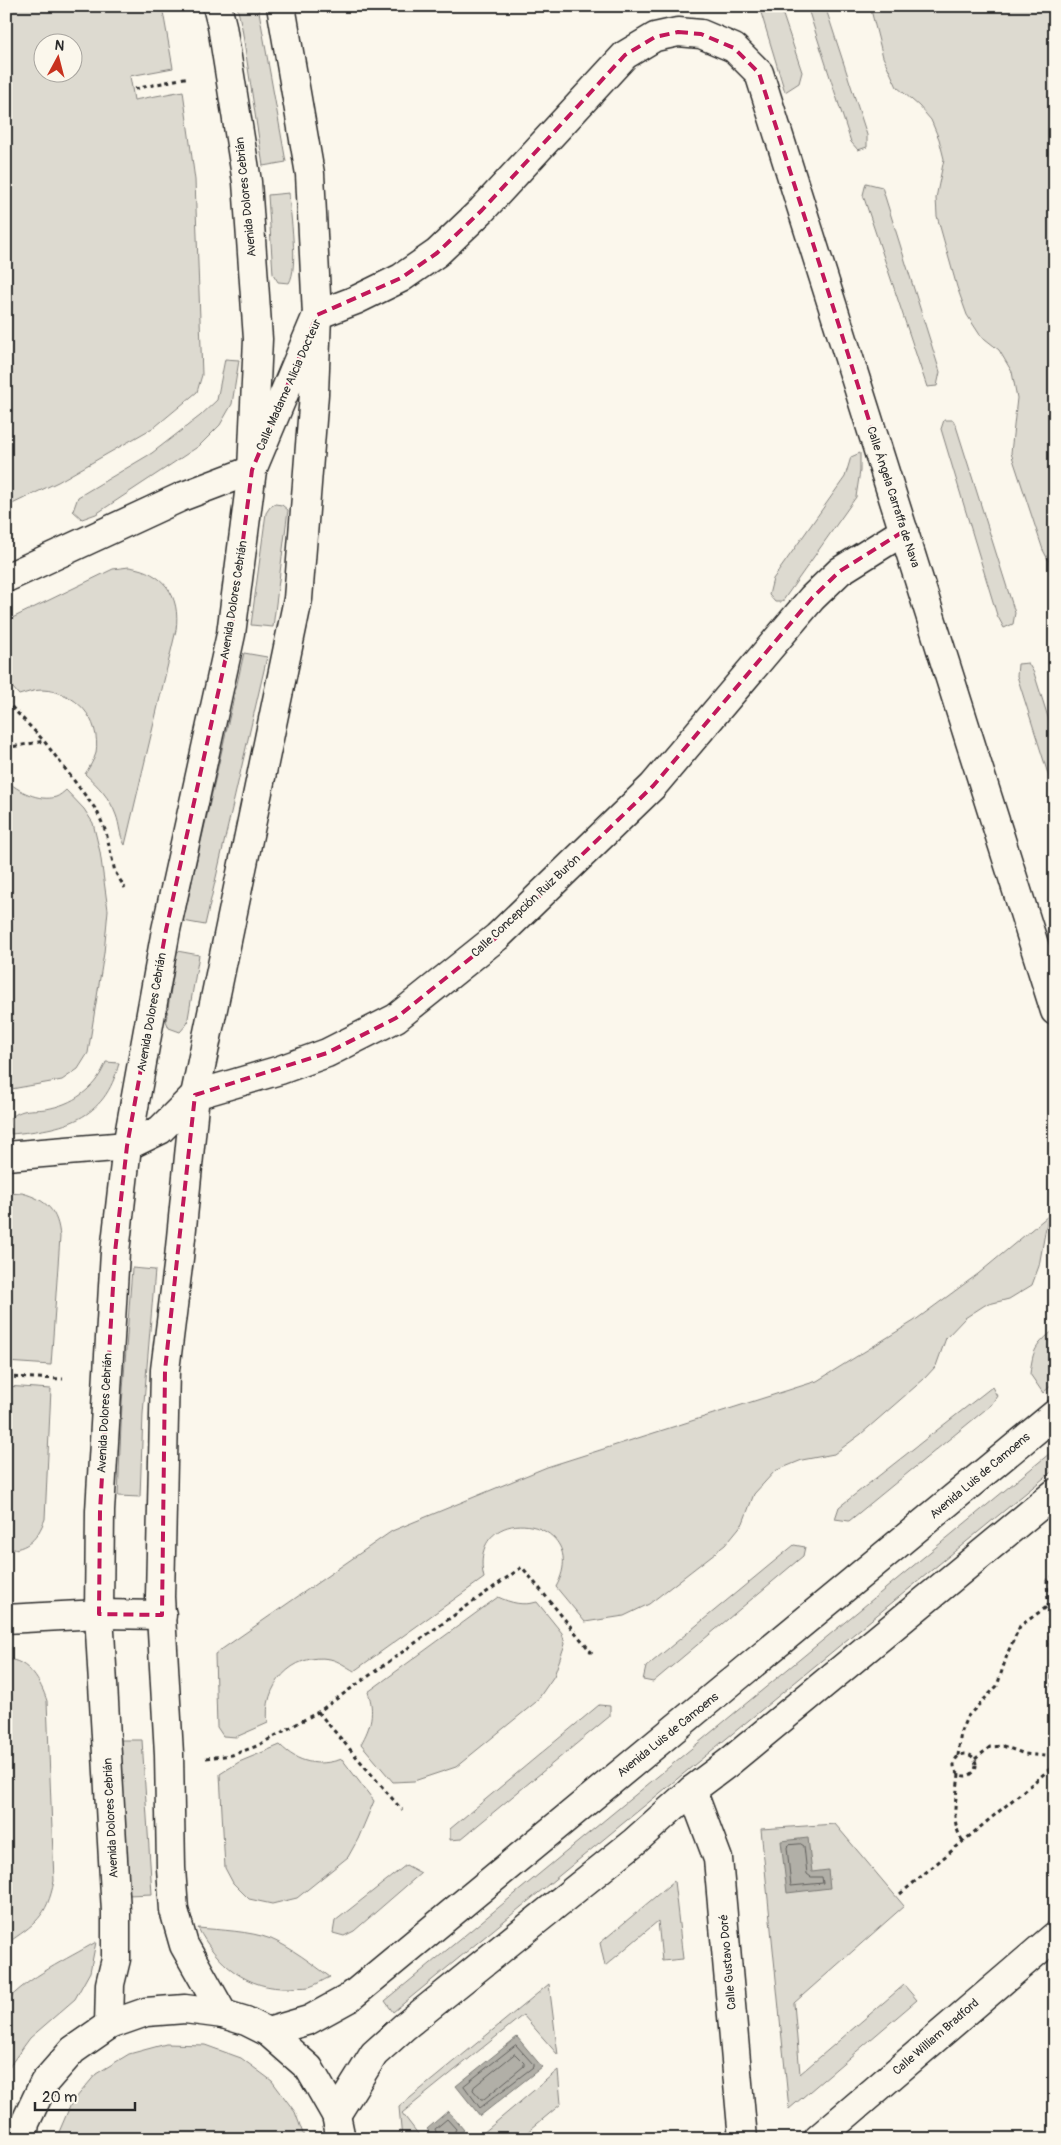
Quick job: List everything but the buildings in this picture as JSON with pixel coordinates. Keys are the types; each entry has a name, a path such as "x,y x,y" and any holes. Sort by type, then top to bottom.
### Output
{"street":[{"name":"Avenida Dolores Cebrián","path":"109,2025 110,1984 116,1959 116,1912 99,1614 100,1510 113,1282 127,1146 166,930 231,634 252,470 258,339 247,182 222,26 217,6"},
{"path":"223,2014 184,1945 174,1910 162,1615 165,1370 179,1258 195,1094 298,599 314,394 317,315 310,174 281,6"},
{"name":"Calle Madame Alicia Docteur","path":"252,470 317,315 356,300 401,278 437,252 482,210 625,55 654,37 678,32"},
{"name":"Calle Ángela Carraffa de Nava","path":"678,32 701,34 734,48 759,73 1055,1011"},
{"path":"6,578 181,497 252,470"},
{"name":"Calle Concepción Ruiz Burón","path":"195,1094 280,1070 327,1054 396,1018 497,937 653,786 812,598 826,584 840,571 904,531"},
{"path":"6,1156 127,1146 160,1130 195,1094"},
{"name":"Avenida Luis de Camoens","path":"268,2032 309,2020 350,1998 1055,1414"},
{"path":"339,2127 374,2054 404,2027 634,1842 692,1790 728,1763 1055,1493"},
{"path":"6,1619 99,1614 162,1615"},
{"name":"Calle Gustavo Doré","path":"692,1790 718,1859 743,2139"},
{"name":"Calle William Bradford","path":"818,2139 1055,1936"},
{"path":"22,2139 25,2123 44,2083 73,2050 109,2025 146,2012 185,2009 223,2014 246,2021 268,2032 309,2068 339,2127"}],"path":[{"path":"135,89 189,77"},
{"path":"6,700 44,741 97,811 106,832 115,872 125,888"},
{"path":"6,748 44,741"},
{"path":"6,1377 63,1379"},
{"path":"206,1758 232,1755 257,1746 318,1712 522,1568 592,1653"},
{"path":"1055,1575 1047,1581 1055,1737"},
{"path":"958,1756 967,1753 975,1759 976,1766 973,1773 966,1776 959,1774 954,1769 954,1761 958,1756 961,1731 967,1718 997,1686 1008,1652 1020,1626 1048,1606"},
{"path":"318,1712 402,1810"},
{"path":"900,1894 1051,1768 1055,1759 1025,1754 1003,1746 990,1747 975,1759"},
{"path":"959,1774 954,1818 956,1832 963,1841"}],"highlighted area":[{"path":"678,32 701,34 734,48 759,73 904,531 840,571 812,598 653,786 497,937 396,1018 327,1053 195,1095 165,1370 162,1615 99,1614 100,1511 115,1252 127,1146 166,930 231,634 252,470 317,315 401,278 437,253 482,210 625,55 655,37"}],"shaded area":[{"path":"6,6 162,6 173,68 130,76 134,100 183,91 195,180 202,375 197,392 156,426 58,482 6,507"},
{"path":"237,6 258,6 286,162 263,166"},
{"path":"759,6 780,6 802,72 799,83 785,92"},
{"path":"807,6 825,6 867,135 867,147 858,150 851,142"},
{"path":"870,6 1055,6 1055,573 1043,550 1011,453 1017,398 1012,372 999,350 980,335 967,315 937,216 936,198 944,159 939,139 931,120 919,106 897,87 883,57"},
{"path":"866,183 882,187 940,372 937,386 927,387 863,195"},
{"path":"289,193 294,253 292,275 289,283 278,282 273,274 268,195"},
{"path":"225,359 239,360 232,404 220,425 199,446 96,514 82,519 73,511 78,497 152,453 200,416 217,400"},
{"path":"944,420 953,420 956,426 1015,613 1013,624 1004,628 997,615 941,429"},
{"path":"860,453 860,471 856,497 782,602 775,602 769,595 773,579 845,477 851,457"},
{"path":"275,504 282,505 288,510 273,627 251,625 266,513"},
{"path":"129,567 151,574 167,587 176,606 177,617 176,630 125,845 116,815 110,803 85,774 96,753 97,741 90,718 84,709 65,695 42,690 19,695 6,680 6,621 113,569"},
{"path":"244,653 267,657 205,925 183,921"},
{"path":"1028,663 1034,673 1055,739 1055,796 1017,676 1018,664"},
{"path":"6,780 23,792 36,797 56,797 66,790 84,809 93,823 100,852 108,910 104,953 88,1053 78,1069 62,1080 6,1090"},
{"path":"177,951 199,955 187,1024 180,1032 169,1028 166,1021"},
{"path":"106,1062 119,1063 104,1098 92,1110 64,1125 11,1134 10,1118 21,1112 51,1108 69,1102 91,1086"},
{"path":"22,1193 38,1199 50,1208 54,1213 59,1228 60,1237 51,1365 6,1362 6,1194"},
{"path":"1048,1216 1039,1266 1032,1285 1009,1299 985,1305 965,1318 946,1338 936,1366 924,1379 861,1434 834,1454 802,1460 775,1471 754,1494 743,1523 725,1545 649,1604 624,1616 585,1622 556,1587 563,1563 559,1544 545,1531 528,1526 509,1527 493,1536 483,1552 484,1578 354,1671 330,1659 316,1658 303,1661 282,1675 275,1685 267,1710 268,1723 236,1737 223,1736 217,1727 215,1654 392,1531 547,1467 817,1381 914,1321 978,1274"},
{"path":"132,1268 155,1270 143,1414 140,1497 118,1496 122,1404"},
{"path":"1055,1329 1055,1382 1043,1393 1030,1374 1032,1359 1039,1344"},
{"path":"6,1386 51,1389 45,1519 39,1532 31,1542 21,1548 6,1550"},
{"path":"992,1387 997,1396 991,1405 849,1521 835,1519 839,1507"},
{"path":"1055,1449 1055,1469 393,2012 385,2001"},
{"path":"794,1545 805,1547 803,1556 653,1682 643,1680 646,1667"},
{"path":"498,1597 517,1603 537,1602 562,1633 565,1644 554,1676 536,1702 456,1767 414,1781 393,1782 361,1744 371,1719 368,1692"},
{"path":"6,1659 21,1663 33,1673 47,1701 54,1881 48,1903 38,1919 6,1944"},
{"path":"599,1705 610,1706 610,1716 461,1839 450,1840 450,1829"},
{"path":"120,1740 142,1740 152,1894 128,1895"},
{"path":"280,1745 294,1756 309,1762 325,1763 342,1759 374,1801 348,1857 297,1898 272,1904 249,1899 233,1883 225,1868 220,1774 239,1762"},
{"path":"835,1824 904,1906 794,2003 800,2074 904,1985 917,2000 789,2109 761,1829"},
{"path":"406,1865 421,1873 354,1931 344,1936 333,1933 335,1921"},
{"path":"674,1881 683,1959 662,1961 658,1921 605,1966 600,1943"},
{"path":"198,1928 263,1936 294,1951 330,1977 309,1987 290,1988 260,1985 235,1972 224,1963 214,1953"},
{"path":"96,1942 90,1972 75,1999 30,2038 6,2071 6,2002 25,1984"},
{"path":"549,1984 558,2055 523,2015 402,2113 422,2139 402,2139 399,2107"},
{"path":"166,2044 205,2045 241,2058 272,2081 295,2112 305,2139 56,2139 71,2104 96,2074 129,2054"},
{"path":"558,2070 561,2104 519,2139 476,2139"}],"water":[{"path":"808,1838 812,1872 828,1870 830,1888 787,1893 781,1841"},
{"path":"517,2037 542,2067 480,2116 456,2086"},
{"path":"448,2111 464,2130 454,2139 435,2139 427,2129"}]}
